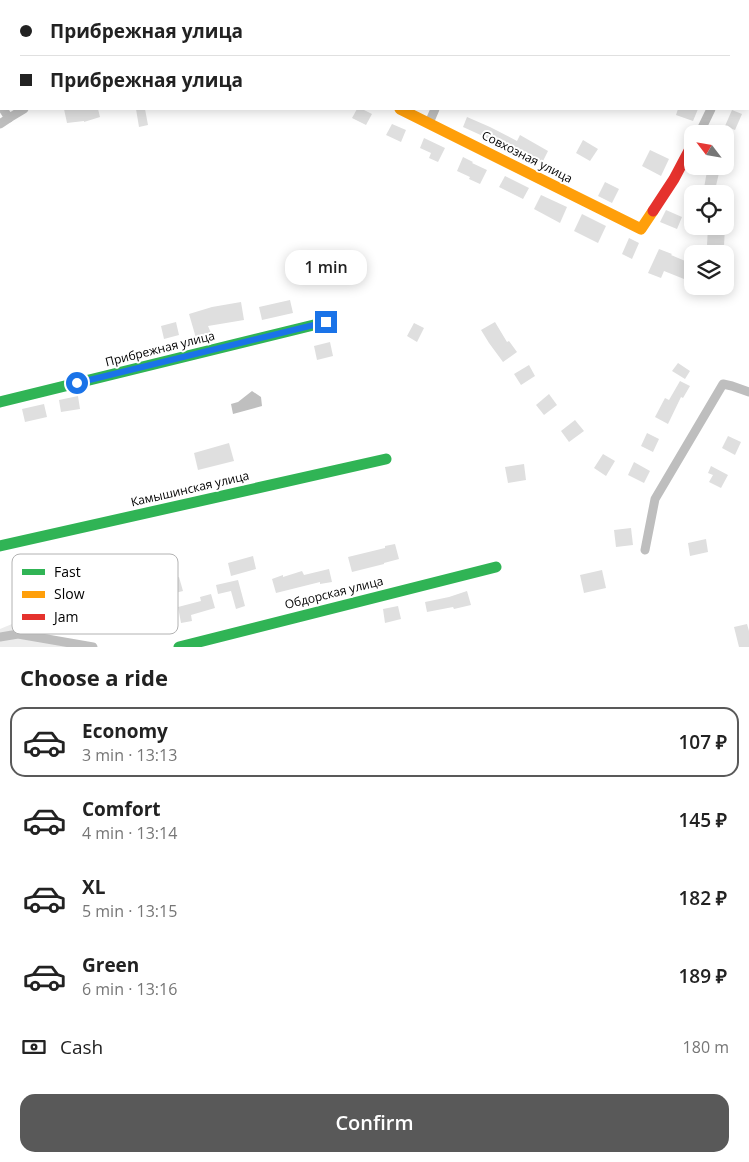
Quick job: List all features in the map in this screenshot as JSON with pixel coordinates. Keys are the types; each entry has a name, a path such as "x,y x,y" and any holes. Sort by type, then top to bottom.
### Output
{"street":[{"path":"4,110 9,118"},
{"path":"0,124 22,110"},
{"name":"Совхозная улица","path":"402,110 641,229 674,179 684,160"},
{"path":"429,123 435,110"},
{"path":"703,125 710,110"},
{"name":"Прибрежная улица","path":"0,402 326,322"},
{"path":"645,550 655,499 723,384 749,392"},
{"name":"Камышинская улица","path":"0,546 386,459"},
{"name":"Обдорская улица","path":"179,647 496,566"},
{"path":"0,637 18,634 93,647"}],"shaded area":[{"path":"252,391 261,397 262,406 233,414 231,404 238,402"},
{"path":"12,624 12,634 47,634 77,647 0,647 0,629"}],"building":[{"path":"64,110 98,110 100,117 84,122 67,123"},
{"path":"136,110 145,110 148,125 139,127"},
{"path":"356,110 364,110 372,114 366,125 352,118"},
{"path":"678,110 698,110 693,121 676,115"},
{"path":"732,110 742,114 735,130 734,125 725,125"},
{"path":"467,117 517,141 520,135 548,151 542,163 501,142 499,146 463,127"},
{"path":"392,124 406,130 401,142 386,135"},
{"path":"424,138 445,148 438,162 429,158 431,153 420,148"},
{"path":"583,140 598,149 590,161 576,153"},
{"path":"650,150 669,159 661,176 642,166"},
{"path":"463,157 487,170 480,184 457,171"},
{"path":"706,175 719,175 716,185 705,185"},
{"path":"505,176 529,188 523,199 499,187"},
{"path":"605,182 619,189 612,203 598,196"},
{"path":"541,195 567,207 560,223 534,209"},
{"path":"666,210 682,217 677,229 660,222"},
{"path":"582,214 606,226 598,243 574,231"},
{"path":"708,235 725,235 724,245 707,245"},
{"path":"629,238 639,243 632,259 622,254"},
{"path":"659,249 684,260 684,279 664,271 661,278 648,273"},
{"path":"290,300 293,313 262,320 259,307"},
{"path":"241,302 244,320 208,326 211,333 196,338 189,314 212,307"},
{"path":"176,322 179,335 164,339 161,326"},
{"path":"495,322 507,342 509,341 517,352 503,362 481,330"},
{"path":"414,323 424,328 417,342 407,336"},
{"path":"330,342 333,356 317,360 314,346"},
{"path":"678,363 690,371 685,379 672,371"},
{"path":"529,365 535,376 521,385 514,374"},
{"path":"680,381 690,386 683,398 681,397 668,424 655,417 665,398 669,400"},
{"path":"549,394 557,405 544,415 536,405"},
{"path":"78,396 80,409 61,412 59,400"},
{"path":"44,404 47,417 25,422 22,409"},
{"path":"575,420 584,431 569,442 561,431"},
{"path":"647,433 659,439 653,452 641,446"},
{"path":"728,436 741,442 735,455 722,448"},
{"path":"229,443 234,461 198,470 194,453"},
{"path":"603,454 615,461 606,476 594,468"},
{"path":"634,462 650,471 644,483 628,475"},
{"path":"524,464 526,480 508,483 505,467"},
{"path":"711,466 728,475 721,488 709,482 713,475 708,473"},
{"path":"631,528 633,545 616,547 614,530"},
{"path":"706,539 708,552 690,556 688,543"},
{"path":"395,544 399,559 352,572 348,557"},
{"path":"253,556 256,569 231,576 228,563"},
{"path":"329,569 332,582 320,584 320,582 276,593 272,579 302,571 304,575"},
{"path":"602,570 606,588 584,593 580,575"},
{"path":"178,577 183,591 178,592"},
{"path":"238,580 245,606 236,609 231,591 218,594 216,585"},
{"path":"467,591 471,605 427,612 425,602"},
{"path":"211,594 215,608 191,615 192,621 181,623 178,607 201,601 200,597"},
{"path":"398,606 401,619 385,623 383,609"},
{"path":"747,624 749,647 739,647 734,627"}],"traffic: fast":[{"path":"0,402 326,322"},
{"path":"0,546 386,459"},
{"path":"179,647 496,567"}],"traffic: slow":[{"path":"402,110 641,229 653,211"}],"traffic: jam":[{"path":"653,211 684,160"}],"route":[{"path":"77,383 326,322"}]}
